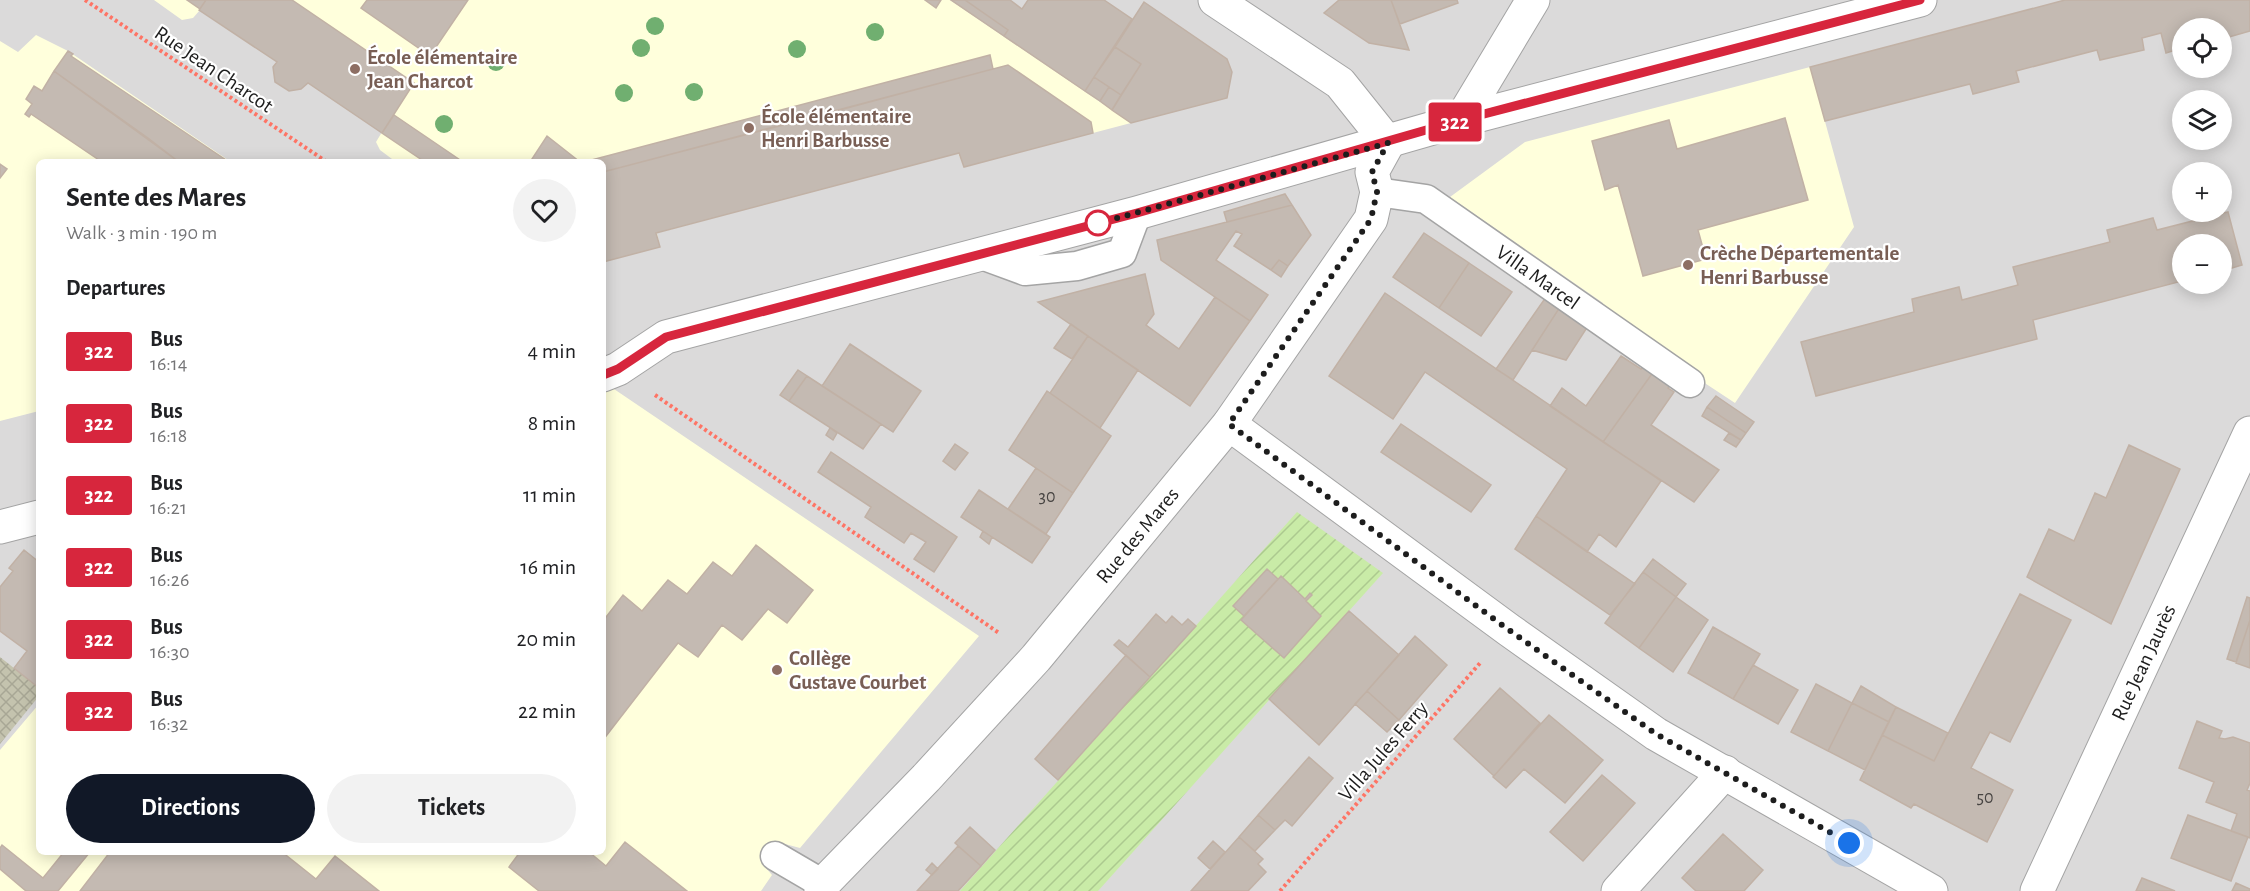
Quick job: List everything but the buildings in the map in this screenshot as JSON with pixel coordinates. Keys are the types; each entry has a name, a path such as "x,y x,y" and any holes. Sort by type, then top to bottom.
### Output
{"street":[{"path":"1215,0 1340,83 1388,143"},
{"path":"1461,120 1533,0"},
{"path":"610,372 666,337 1137,213 1388,143 1461,120 1920,0"},
{"name":"Rue des Mares","path":"822,887 1036,658 1229,424 1371,219 1377,192 1372,172 1388,143"},
{"path":"1229,424 1509,630 1656,734 1931,891"},
{"name":"Rue Jean Jaurès","path":"2037,891 2242,474 2250,433"},
{"path":"0,527 36,518"},
{"path":"1617,891 1725,772"}],"lane":[{"name":"Villa Marcel","path":"1377,192 1426,199 1690,383"},
{"path":"775,856 822,887"}],"path":[{"name":"Rue Jean Charcot","path":"85,0 323,159"},
{"path":"610,372 1036,658"},
{"name":"Villa Jules Ferry","path":"1280,891 1509,630"}],"shaded area":[{"path":"0,0 2250,0 2250,891 0,891"},
{"name":"École élémentaire Henri Barbusse","path":"154,0 950,0 1131,123 964,167 958,153 657,233 660,247 606,261 606,159 392,159 380,150 376,142 382,132 200,10 193,18 182,20"},
{"path":"36,35 68,51 227,159 36,159 36,412 0,421 0,41 18,52"},
{"name":"Crèche Départementale Henri Barbusse","path":"1810,67 1854,227 1735,403 1597,312 1603,303 1450,197 1525,142"},
{"name":"Collège Gustave Courbet","path":"611,387 979,636 800,848 785,844 766,868 772,875 761,891 0,891 0,750 36,708 36,855 606,855 606,388"},
{"path":"0,657 36,686 36,700 0,744"}],"green space":[{"path":"1297,512 1383,573 1098,891 960,891"}],"bus line":[{"name":"322","path":"606,374 618,369 666,337 1137,213 1388,143 1461,120 1920,0"}],"place":[{"name":"École élémentaire Jean Charcot","path":"355,69"},
{"name":"École élémentaire Henri Barbusse","path":"749,128"},
{"name":"Crèche Départementale Henri Barbusse","path":"1688,265"},
{"name":"Collège Gustave Courbet","path":"777,670"}],"route":[{"path":"1098,223 1092,225 1388,143 1372,172 1377,192 1371,219 1229,424 1509,630 1656,734 1849,843"}]}
